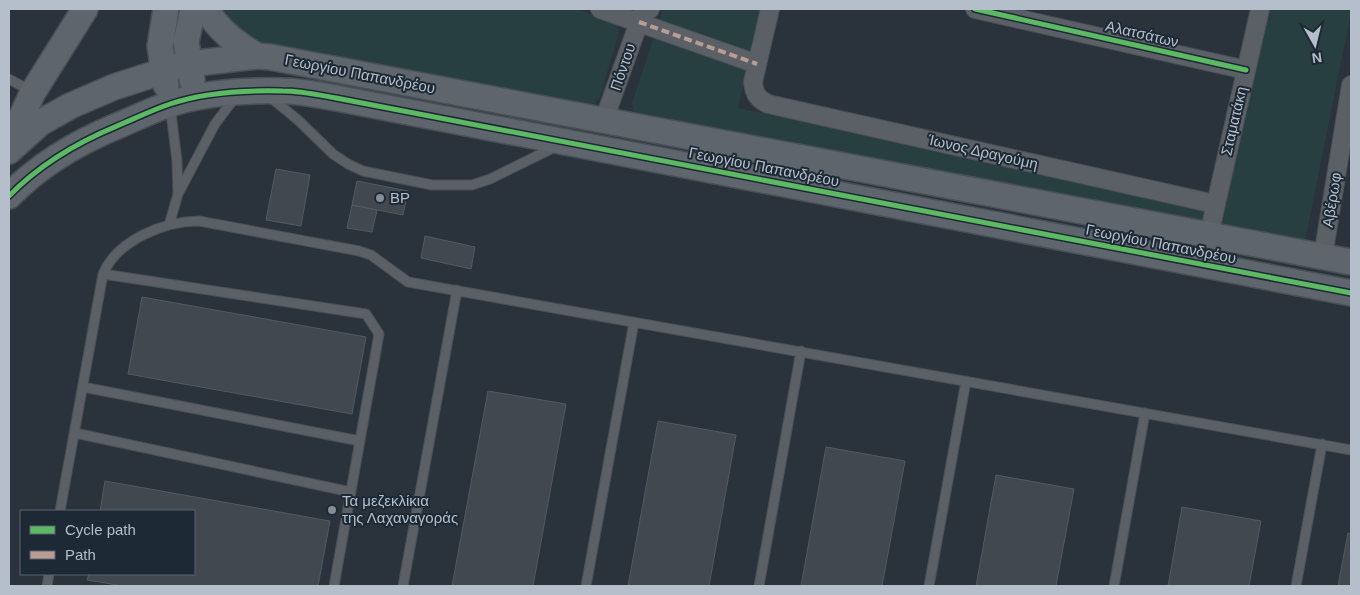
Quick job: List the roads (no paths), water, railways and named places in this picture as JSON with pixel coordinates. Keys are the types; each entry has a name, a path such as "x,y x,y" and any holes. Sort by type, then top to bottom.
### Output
{"street":[{"path":"9,144 33,92 85,9"},
{"path":"166,9 160,46 170,104"},
{"path":"192,9 186,42 194,98"},
{"path":"206,9 220,29 237,44 258,56"},
{"path":"600,9 643,13 757,64 770,9"},
{"name":"Αλατσάτων","path":"975,9 1246,70"},
{"name":"Σταματάκη","path":"1209,234 1260,9"},
{"name":"Πόντου","path":"604,120 643,13"},
{"name":"Γεωργίου Παπανδρέου","path":"9,151 40,123 70,106 114,87 189,64 258,56 1351,262"},
{"name":"Ίωνος Δραγούμη","path":"757,64 753,82 755,94 760,100 768,104 1215,204"},
{"name":"Αβέρωφ","path":"1323,256 1351,85"},
{"name":"Γεωργίου Παπανδρέου","path":"9,196 24,181 62,153 86,139 170,104 194,98 284,91 336,98 1351,293"}],"lane":[{"path":"9,79 33,92"},
{"path":"264,92 298,120 333,154 348,164 363,171 432,185 472,185 490,179 565,142"},
{"path":"169,225 178,194 215,124 239,93"},
{"path":"170,104 176,154 178,194"},
{"path":"60,510 103,274 110,262 123,249 144,234 183,221 199,222 360,251 371,255 408,282 1351,450"},
{"path":"103,274 366,314 379,334 334,586"},
{"path":"403,586 457,290"},
{"path":"586,586 634,322"},
{"path":"758,586 801,352"},
{"path":"929,586 966,381"},
{"path":"83,387 360,441"},
{"path":"1114,586 1145,413"},
{"path":"75,433 351,492"},
{"path":"1296,586 1322,444"}],"place":[{"name":"BP","path":"380,198"},
{"name":"Τα μεζεκλίκια της Λαχαναγοράς","path":"332,510"}]}
